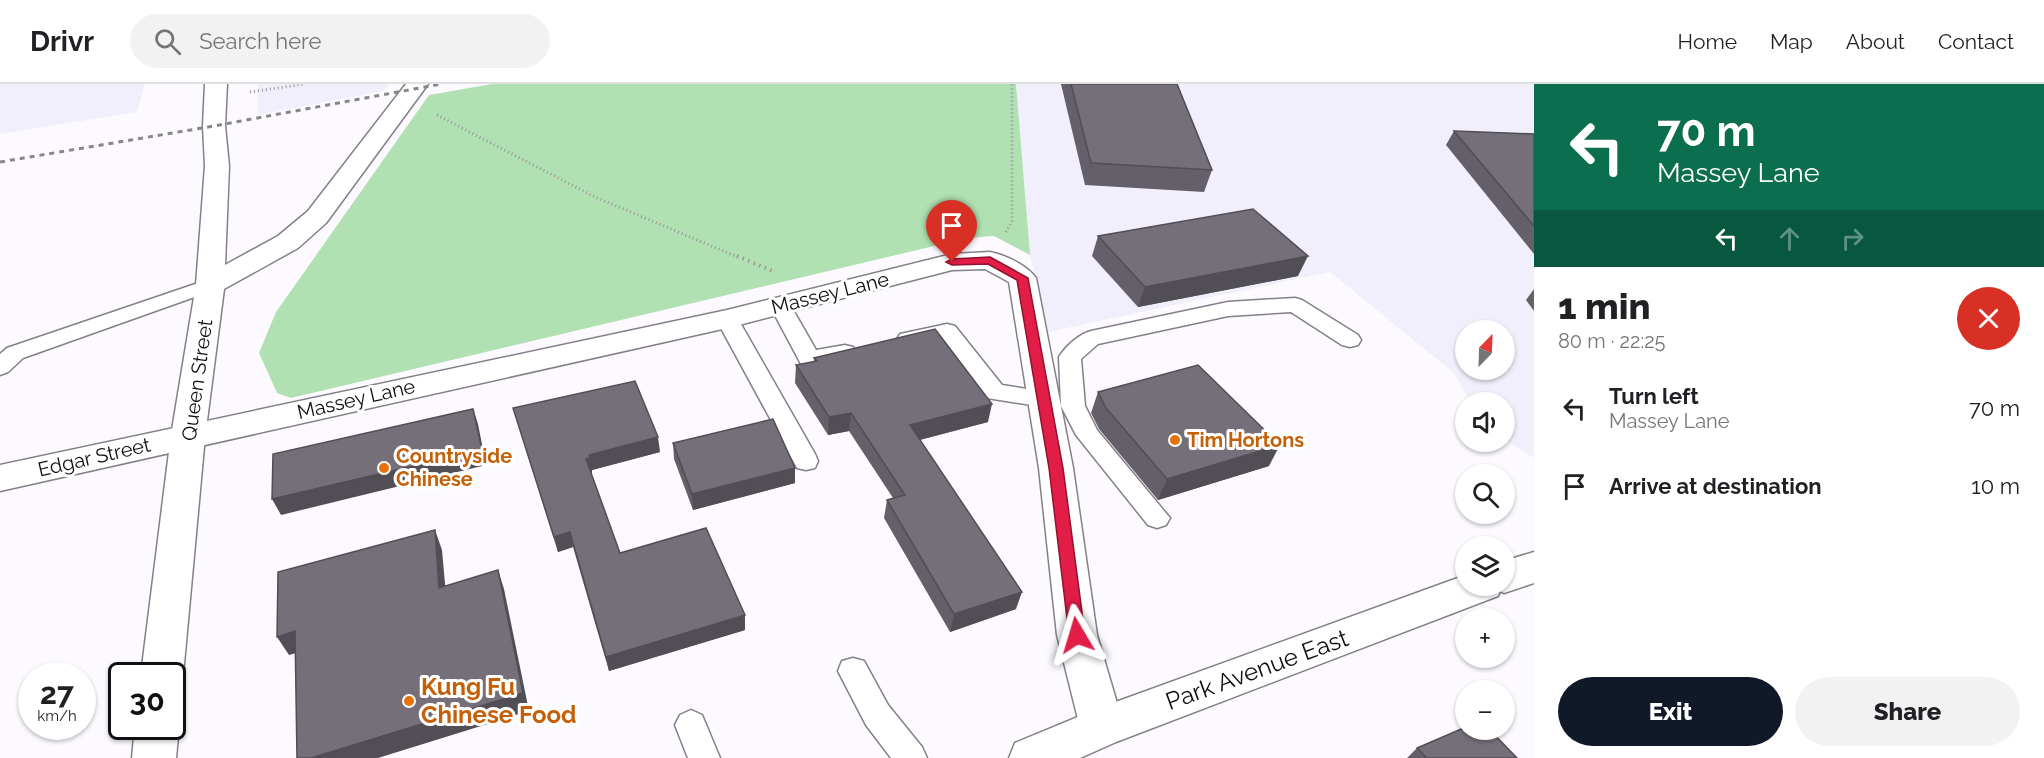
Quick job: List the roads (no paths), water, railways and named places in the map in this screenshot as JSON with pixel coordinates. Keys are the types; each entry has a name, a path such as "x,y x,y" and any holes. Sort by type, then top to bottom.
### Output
{"street":[{"path":"210,285 288,242 317,217 417,84"},
{"name":"Queen Street","path":"163,662 188,436 210,285 216,166 214,126 216,91"},
{"name":"Massey Lane","path":"188,436 726,319 952,262 990,260 1022,278 1044,399"},
{"path":"1044,399 1056,468 1077,635 1102,727"},
{"name":"Edgar Street","path":"0,478 188,436"},
{"path":"1515,574 1534,567"},
{"name":"Park Avenue East","path":"1031,758 1102,727 1455,596"},
{"path":"154,758 156,740"}],"lane":[{"path":"0,367 15,353 210,285"},
{"path":"1157,518 1088,435 1072,406 1070,357 1084,344 1091,338 1228,309 1295,305 1350,340"},
{"path":"781,306 810,359 867,347"},
{"path":"726,319 806,461"},
{"path":"890,343 947,331 995,392 1044,399"},
{"path":"853,671 876,715 911,758"},
{"path":"691,725 704,758"}],"railway":[{"path":"0,162 214,126 441,84"}],"place":[{"name":"Tim Hortons","path":"1175,440"},
{"name":"Countryside Chinese","path":"384,468"},
{"name":"Kung Fu Chinese Food","path":"409,701"}]}
